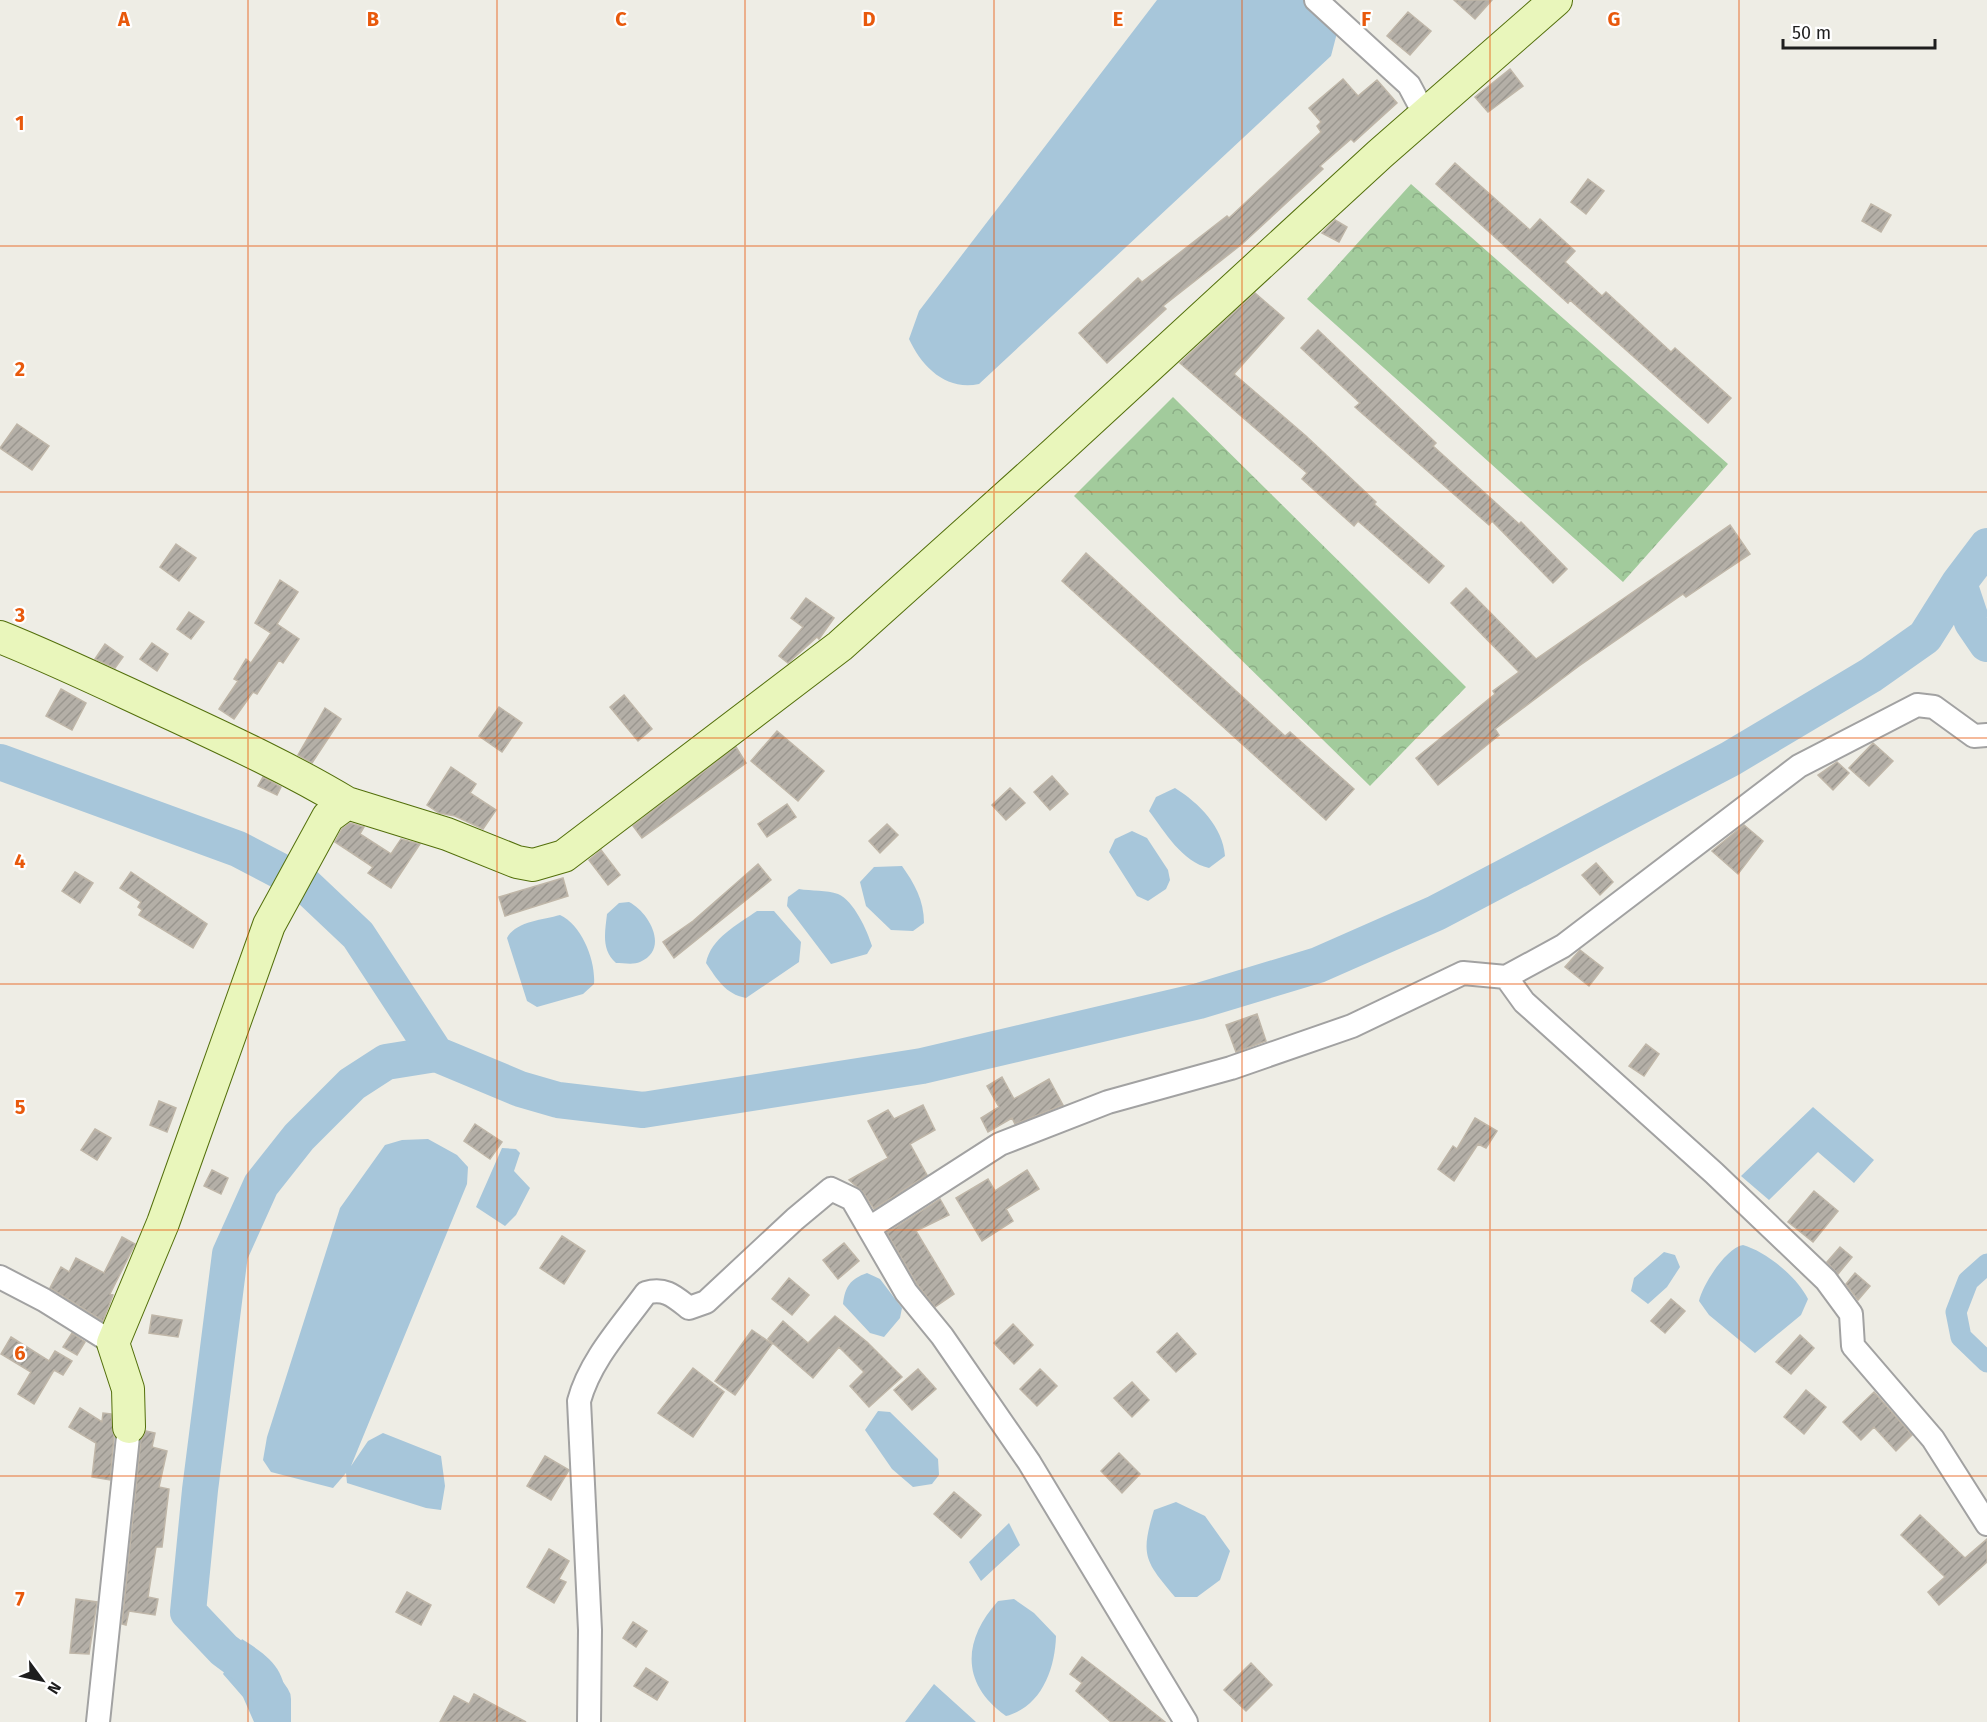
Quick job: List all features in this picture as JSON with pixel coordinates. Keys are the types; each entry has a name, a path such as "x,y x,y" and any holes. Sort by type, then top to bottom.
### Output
{"street":[{"path":"1316,0 1409,85 1425,115"},
{"path":"0,637 48,656 252,752 313,782 347,803 447,834 517,862 532,865 564,856 840,646 1425,115 1556,0"},
{"path":"871,1227 1000,1143 1108,1102 1231,1068 1352,1026 1463,972 1506,977 1563,946 1799,766 1917,705 1934,707 1974,736 1987,735"},
{"path":"112,1343 163,1223 269,925 328,817 347,803"},
{"path":"1506,977 1524,1002 1714,1173 1826,1280 1851,1314 1853,1346 1933,1439 1987,1524"},
{"path":"589,1722 590,1630 579,1401 583,1386 596,1362 646,1293 657,1290 668,1292 689,1308 706,1302 795,1219 831,1189 852,1199 871,1227 906,1292 942,1336 1029,1462 1186,1722"},
{"path":"0,1277 44,1300 112,1343 128,1389 129,1427 98,1722"}],"green space":[{"path":"1411,184 1728,464 1623,582 1307,299"},
{"path":"1173,397 1466,687 1370,786 1074,496"}],"water":[{"path":"1157,0 1304,0 1329,22 1337,33 1331,56 979,384 956,384 936,375 921,359 909,339 919,311"},
{"path":"1175,788 1201,808 1220,835 1225,856 1209,868 1190,860 1182,853 1149,811 1156,797"},
{"path":"1132,831 1147,838 1168,870 1170,880 1166,889 1148,901 1137,896 1109,852 1115,839"},
{"path":"902,866 914,885 922,907 924,923 913,931 891,930 866,906 860,882 874,867"},
{"path":"799,889 834,893 844,898 859,917 870,939 872,946 867,954 831,964 787,906 788,897"},
{"path":"629,902 649,922 655,940 654,949 640,962 616,963 606,947 607,914 619,903"},
{"path":"757,911 774,911 801,942 799,962 746,998 727,989 706,963 713,946 719,939"},
{"path":"560,915 575,927 586,945 593,965 594,984 583,994 537,1007 527,1001 507,938 511,932 523,925"},
{"path":"1813,1107 1874,1160 1854,1183 1818,1152 1769,1200 1741,1176"},
{"path":"428,1139 457,1155 468,1167 467,1184 351,1466 368,1441 383,1433 441,1456 445,1486 441,1510 426,1508 347,1483 346,1473 333,1488 271,1472 263,1460 267,1437 340,1208 385,1145 402,1140"},
{"path":"502,1148 516,1149 520,1153 514,1171 530,1188 516,1215 505,1226 476,1207"},
{"path":"1743,1245 1762,1253 1780,1266 1797,1282 1808,1299 1801,1315 1755,1353 1709,1315 1699,1301 1716,1268 1730,1253"},
{"path":"1664,1252 1675,1255 1680,1267 1667,1287 1648,1304 1631,1291 1634,1278"},
{"path":"867,1273 880,1279 902,1308 900,1318 884,1337 870,1333 843,1304 849,1284"},
{"path":"878,1411 890,1412 938,1459 939,1475 932,1484 913,1487 892,1469 865,1430"},
{"path":"1176,1502 1205,1516 1230,1551 1220,1580 1197,1597 1175,1597 1157,1575 1148,1557 1147,1538 1154,1510"},
{"path":"1009,1523 1020,1545 981,1581 969,1562"},
{"path":"1014,1599 1034,1613 1056,1636 1053,1662 1044,1685 1028,1704 1006,1716 980,1690 974,1675 973,1646 986,1616 998,1601"},
{"path":"242,1639 265,1655 279,1672 285,1693 286,1722 254,1722 243,1697 223,1674"},
{"path":"934,1684 976,1722 905,1722"}],"building":[{"path":"1454,0 1492,0 1475,19"},
{"path":"1408,12 1431,31 1410,55 1387,36"},
{"path":"1510,69 1523,86 1488,112 1475,97"},
{"path":"1343,79 1358,96 1377,80 1397,103 1354,142 1351,139 1320,166 1323,169 1242,244 1163,306 1166,309 1107,363 1079,333 1138,278 1142,282 1227,216 1229,218 1321,132 1317,126 1321,122 1309,108"},
{"path":"1455,163 1530,230 1540,219 1575,251 1565,262 1602,296 1606,292 1671,352 1675,348 1731,398 1708,423 1570,300 1568,303 1436,184"},
{"path":"1588,179 1604,191 1586,214 1571,202"},
{"path":"1871,204 1891,215 1881,232 1862,221"},
{"path":"1335,220 1347,227 1339,242 1322,233"},
{"path":"1255,293 1284,318 1234,374 1306,436 1376,502 1374,504 1444,566 1429,583 1358,521 1354,526 1302,479 1307,473 1180,363"},
{"path":"1318,330 1436,443 1433,446 1519,524 1521,522 1567,569 1553,583 1492,521 1489,525 1355,407 1360,403 1301,348"},
{"path":"17,424 49,446 32,470 0,448"},
{"path":"1730,525 1750,554 1686,597 1683,594 1579,666 1495,729 1499,735 1438,785 1416,758 1495,694 1493,691 1519,672 1451,603 1466,588 1536,659"},
{"path":"176,544 196,558 179,581 160,567"},
{"path":"1086,553 1285,736 1290,732 1354,789 1326,820 1062,581"},
{"path":"280,580 298,592 277,624 299,639 283,663 279,660 257,694 253,692 234,719 219,709 238,681 234,679 246,659 251,663 271,633 255,623"},
{"path":"806,598 834,618 819,639 817,637 788,663 779,656 803,627 791,618"},
{"path":"189,612 204,622 191,639 177,629"},
{"path":"152,643 168,654 157,671 140,659"},
{"path":"105,644 123,657 115,668 95,659"},
{"path":"61,689 86,703 72,730 46,716"},
{"path":"624,695 652,729 638,741 610,707"},
{"path":"499,707 522,723 502,752 479,736"},
{"path":"325,708 341,719 312,763 298,755"},
{"path":"777,731 824,771 798,801 751,761"},
{"path":"1873,743 1893,761 1869,786 1849,768"},
{"path":"736,747 746,763 642,838 633,826"},
{"path":"1837,762 1849,773 1833,790 1818,775"},
{"path":"451,767 476,784 470,793 496,810 483,829 455,816 439,813 427,805"},
{"path":"1052,776 1068,794 1050,810 1034,792"},
{"path":"263,777 281,787 277,795 258,786"},
{"path":"1010,788 1025,803 1006,820 992,805"},
{"path":"787,804 796,817 767,837 758,824"},
{"path":"350,823 364,827 360,834 391,854 401,839 420,844 391,888 368,873 373,867 335,842 342,829"},
{"path":"887,824 898,835 880,853 869,841"},
{"path":"1744,825 1763,841 1738,874 1712,851"},
{"path":"601,850 620,875 608,885 589,860"},
{"path":"1596,863 1613,882 1600,895 1582,875"},
{"path":"758,864 771,880 674,958 663,942 693,921"},
{"path":"75,872 93,883 80,903 62,891"},
{"path":"131,872 207,924 193,948 139,915 142,910 138,907 141,902 120,888"},
{"path":"563,878 568,896 505,916 499,897"},
{"path":"1580,950 1603,968 1589,986 1565,967"},
{"path":"1257,1014 1266,1041 1236,1052 1226,1025"},
{"path":"1646,1044 1659,1054 1644,1076 1629,1066"},
{"path":"1002,1077 1014,1099 1049,1079 1063,1105 1015,1124 1012,1118 988,1132 981,1118 999,1107 987,1086"},
{"path":"159,1101 176,1108 167,1132 150,1125"},
{"path":"923,1105 935,1130 910,1144 927,1175 874,1209 863,1192 849,1180 888,1158 868,1121 888,1110 894,1119"},
{"path":"1475,1118 1497,1131 1486,1148 1478,1144 1454,1181 1438,1169 1453,1146 1457,1149"},
{"path":"475,1124 502,1142 490,1159 464,1141"},
{"path":"95,1129 111,1138 97,1160 81,1150"},
{"path":"212,1170 228,1178 221,1194 204,1186"},
{"path":"1027,1170 1039,1189 1006,1209 1013,1221 982,1241 956,1198 988,1179 995,1191"},
{"path":"1814,1191 1838,1211 1813,1242 1788,1222"},
{"path":"940,1199 949,1215 916,1231 954,1294 935,1307 917,1284 887,1233"},
{"path":"562,1236 585,1251 564,1284 540,1268"},
{"path":"122,1237 135,1244 110,1294 113,1295 103,1321 50,1288 61,1267 69,1272 76,1258 104,1273"},
{"path":"844,1243 859,1261 838,1279 823,1260"},
{"path":"1840,1247 1852,1257 1838,1274 1827,1262"},
{"path":"1855,1273 1870,1286 1858,1300 1846,1284"},
{"path":"789,1278 809,1295 792,1315 772,1299"},
{"path":"1671,1299 1685,1311 1665,1333 1651,1321"},
{"path":"152,1315 182,1320 178,1337 149,1333"},
{"path":"835,1316 867,1342 902,1377 869,1407 850,1386 864,1372 839,1347 813,1378 768,1339 783,1321 808,1343"},
{"path":"1013,1324 1033,1345 1014,1364 994,1343"},
{"path":"752,1330 772,1344 735,1395 715,1381"},
{"path":"72,1333 85,1342 77,1355 63,1347"},
{"path":"1177,1333 1196,1354 1176,1372 1157,1352"},
{"path":"1800,1335 1814,1348 1791,1374 1776,1362"},
{"path":"11,1337 49,1361 55,1351 72,1361 63,1375 54,1370 34,1404 18,1394 31,1372 1,1354"},
{"path":"693,1368 724,1392 693,1437 658,1413"},
{"path":"918,1369 936,1389 912,1410 894,1390"},
{"path":"1040,1369 1057,1386 1037,1406 1020,1389"},
{"path":"1132,1382 1149,1400 1132,1417 1114,1398"},
{"path":"1806,1390 1826,1407 1804,1434 1784,1417"},
{"path":"1874,1392 1912,1435 1896,1451 1874,1427 1861,1440 1843,1422"},
{"path":"80,1408 102,1422 103,1413 111,1414 114,1437 110,1480 92,1477 96,1443 69,1427"},
{"path":"146,1431 155,1433 152,1447 167,1451 159,1487 169,1489 162,1547 156,1547 148,1597 158,1599 155,1615 129,1611 126,1625 122,1624 141,1439"},
{"path":"1119,1453 1140,1474 1122,1493 1101,1471"},
{"path":"545,1456 569,1470 551,1500 527,1486"},
{"path":"954,1492 981,1515 961,1538 934,1514"},
{"path":"1920,1515 1965,1558 1987,1539 1987,1562 1939,1605 1928,1592 1945,1577 1901,1535"},
{"path":"549,1549 569,1561 559,1579 566,1582 554,1603 527,1587"},
{"path":"407,1592 431,1605 421,1625 396,1612"},
{"path":"76,1599 97,1602 89,1654 70,1653"},
{"path":"633,1622 647,1631 636,1647 623,1638"},
{"path":"1082,1657 1165,1722 1111,1722 1076,1691 1082,1683 1070,1674"},
{"path":"1251,1663 1272,1685 1246,1711 1224,1690"},
{"path":"646,1668 668,1682 657,1700 634,1686"},
{"path":"474,1694 526,1722 440,1722 454,1696 469,1704"}],"waterway":[{"path":"0,762 238,849 303,883 358,935 436,1054 520,1089 558,1100 643,1110 922,1066 1199,1001 1318,965 1436,913 1730,759 1871,675 1925,637 1959,583 1987,546"},
{"path":"1959,583 1972,622 1987,644"},
{"path":"273,1722 273,1699 255,1673 224,1650 188,1612 200,1490 230,1254 261,1185 299,1137 352,1084 386,1062 436,1054"},
{"path":"1987,1264 1968,1281 1956,1312 1961,1337 1987,1362"}]}
